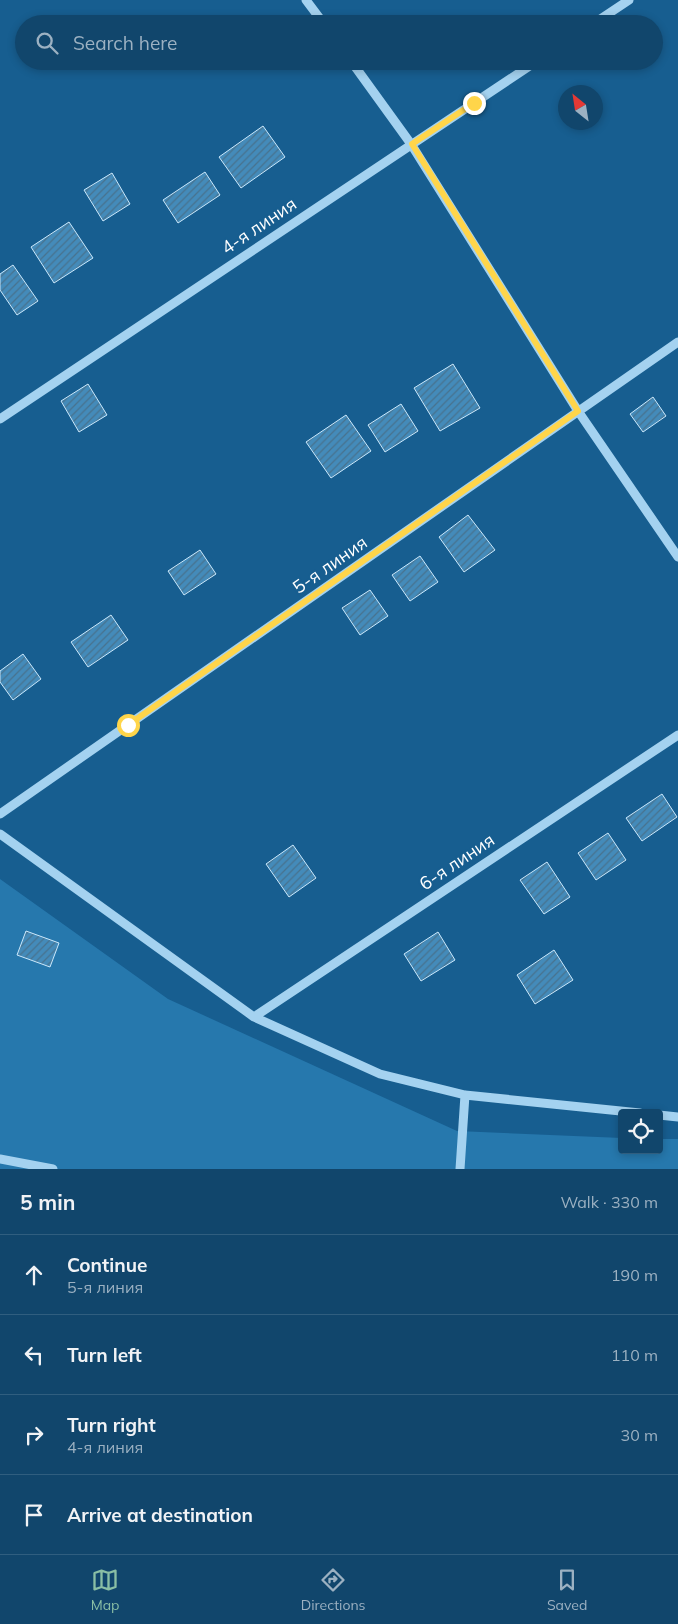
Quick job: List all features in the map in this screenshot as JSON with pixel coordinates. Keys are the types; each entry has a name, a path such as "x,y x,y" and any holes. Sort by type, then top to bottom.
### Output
{"street":[{"path":"306,0 317,15"},
{"path":"606,15 629,0"},
{"path":"358,70 412,144 578,411 678,557"},
{"name":"4-я линия","path":"0,418 523,70"},
{"name":"5-я линия","path":"0,814 678,342"},
{"name":"6-я линия","path":"254,1017 678,734"},
{"path":"0,834 254,1017 380,1074 465,1095 618,1111"},
{"path":"460,1169 465,1095"},
{"path":"663,1115 678,1116"},
{"path":"0,1159 53,1169"}],"shaded area":[{"path":"0,879 168,999 457,1131 618,1138 618,1154 663,1154 663,1139 678,1139 678,1169 0,1169"}],"building":[{"path":"263,126 285,157 241,188 219,157"},
{"path":"205,172 220,195 178,223 163,200"},
{"path":"112,173 130,204 103,221 84,190"},
{"path":"69,222 93,258 54,283 31,247"},
{"path":"13,265 38,301 17,315 0,290 0,274"},
{"path":"453,364 480,408 440,431 414,388"},
{"path":"88,384 107,415 79,432 61,401"},
{"path":"653,397 666,416 643,432 630,414"},
{"path":"401,404 418,431 385,452 368,425"},
{"path":"346,415 371,451 331,478 306,442"},
{"path":"468,515 495,550 464,572 439,537"},
{"path":"200,550 216,574 184,595 168,571"},
{"path":"420,556 438,582 410,601 392,575"},
{"path":"370,590 388,616 360,635 342,608"},
{"path":"111,615 128,640 88,667 71,642"},
{"path":"23,654 41,679 13,700 0,682 0,671"},
{"path":"662,794 677,817 642,841 626,818"},
{"path":"608,833 626,860 596,880 578,853"},
{"path":"293,845 316,878 289,897 266,864"},
{"path":"547,862 570,897 544,914 520,880"},
{"path":"26,931 59,943 50,967 17,955"},
{"path":"438,932 455,960 421,981 404,954"},
{"path":"554,950 573,980 535,1004 517,975"}],"route":[{"path":"128,725 578,411 412,144 474,103"}]}
